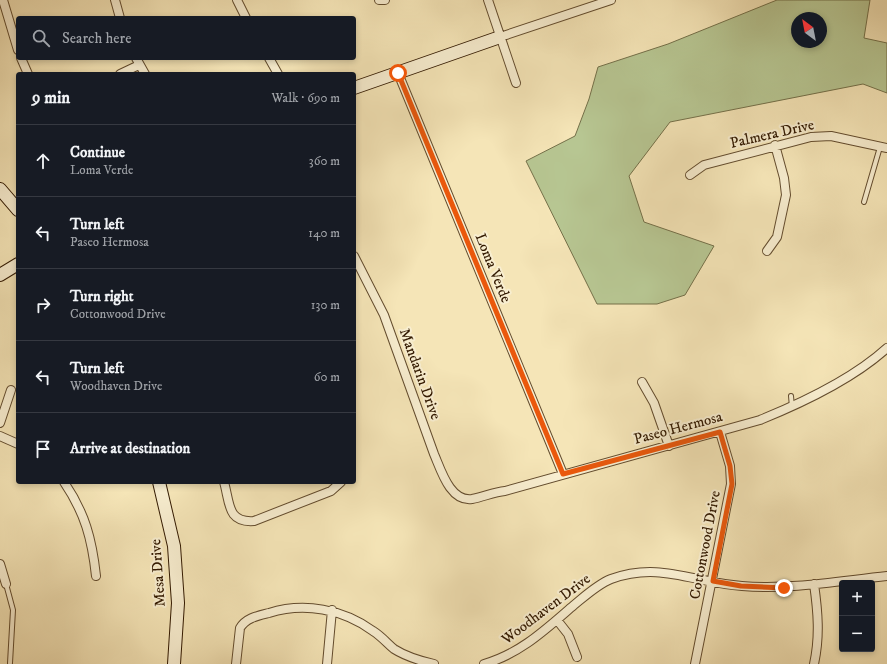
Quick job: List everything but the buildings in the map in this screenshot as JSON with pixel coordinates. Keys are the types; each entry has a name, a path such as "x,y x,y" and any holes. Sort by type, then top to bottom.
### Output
{"main road":[{"path":"356,87 500,37"},
{"path":"0,189 16,208"},
{"path":"0,275 16,265"},
{"name":"Mesa Drive","path":"159,484 174,546 178,603 174,664"}],"street":[{"path":"3,0 16,43"},
{"path":"116,0 120,16"},
{"path":"237,0 245,16"},
{"path":"379,0 385,0"},
{"path":"488,0 516,83"},
{"path":"500,37 611,0"},
{"path":"22,60 27,72"},
{"path":"270,60 277,72"},
{"path":"123,72 138,61 143,72"},
{"name":"Loma Verde","path":"398,73 563,474"},
{"name":"Palmera Drive","path":"690,175 704,165 775,145 811,137 831,136 884,147"},
{"path":"767,251 778,237 786,195 784,178 775,145"},
{"name":"Mandarin Drive","path":"356,260 384,315 434,454 451,488 455,494 462,499"},
{"name":"Paseo Hermosa","path":"462,499 472,499 760,420 792,407 833,386 887,348"},
{"path":"642,382 654,403 669,446"},
{"path":"0,423 11,390"},
{"name":"Cottonwood Drive","path":"695,664 732,484 730,466 720,432"},
{"path":"0,436 16,443"},
{"path":"65,484 76,500 88,529 96,576"},
{"path":"225,484 232,512 238,520 245,522 254,521 331,491 340,484"},
{"path":"0,564 6,584"},
{"name":"Woodhaven Drive","path":"484,664 518,651 590,592 610,580 642,571 667,572 741,586 784,588 887,576"},
{"path":"814,584 819,619 817,649 814,664"},
{"path":"236,664 240,628 243,623 251,618 275,611 298,607 332,610 348,616 373,630 395,650 424,662 434,664"},
{"path":"327,664 332,610"},
{"path":"557,620 568,634 577,657"}],"lane":[{"path":"864,202 884,147"},
{"path":"791,396 792,407"},
{"path":"6,584 13,610 10,663"}],"green space":[{"path":"777,0 870,0 864,38 887,43 887,93 863,84 670,122 629,176 644,222 714,246 685,295 657,304 597,304 526,161 575,136 589,99 598,67 668,44"}],"route":[{"path":"398,73 563,474 720,432 730,466 732,484 713,581 741,586 784,588"}]}
